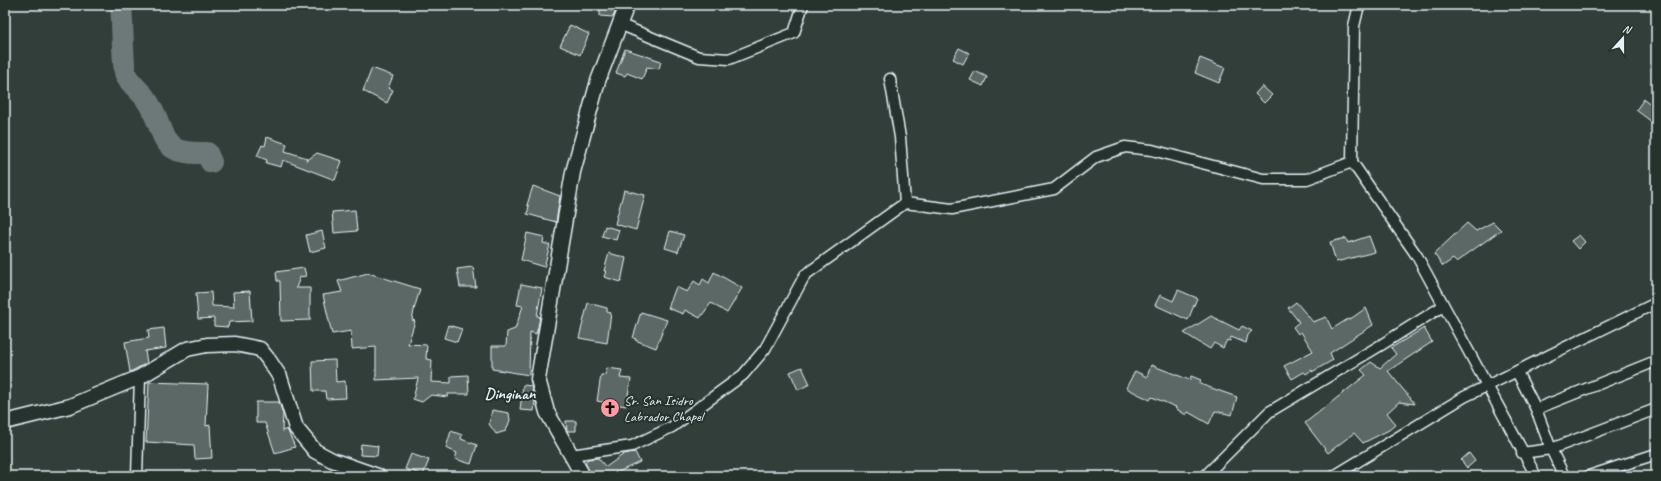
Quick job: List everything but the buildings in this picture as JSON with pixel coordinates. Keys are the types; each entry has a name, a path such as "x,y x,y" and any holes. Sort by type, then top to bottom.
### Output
{"main road":[{"path":"583,476 547,412 538,379 573,172 598,81 627,5"},
{"path":"5,422 70,406 140,377 187,349 235,344 260,349 280,378 296,428 315,451 332,460 378,476"}],"street":[{"path":"619,24 699,57 729,59 794,33 803,5"},
{"path":"1358,5 1354,26 1352,162 1417,256 1488,386 1522,453 1536,476"},
{"path":"890,78 900,137 905,203"},
{"path":"571,455 632,446 672,426 743,375 765,349 805,275 905,203 952,208 1054,189 1096,157 1125,147 1152,150 1263,179 1307,179 1352,162"},
{"path":"1334,476 1464,397 1656,303"},
{"path":"1206,476 1269,412 1443,306"},
{"path":"1536,408 1656,361"},
{"path":"1517,372 1536,408 1551,449 1564,476"},
{"path":"137,476 136,440 140,377"},
{"path":"1522,453 1551,449 1656,410"},
{"path":"1589,476 1656,454"}],"waterway":[{"path":"121,5 123,56 126,76 146,99 165,139 170,145 178,150 190,153 207,153 211,162"}],"place":[{"name":"Sr. San Isidro Labrador Chapel","path":"610,408"}],"district":[{"name":"Dinginan","path":"510,393"}]}
